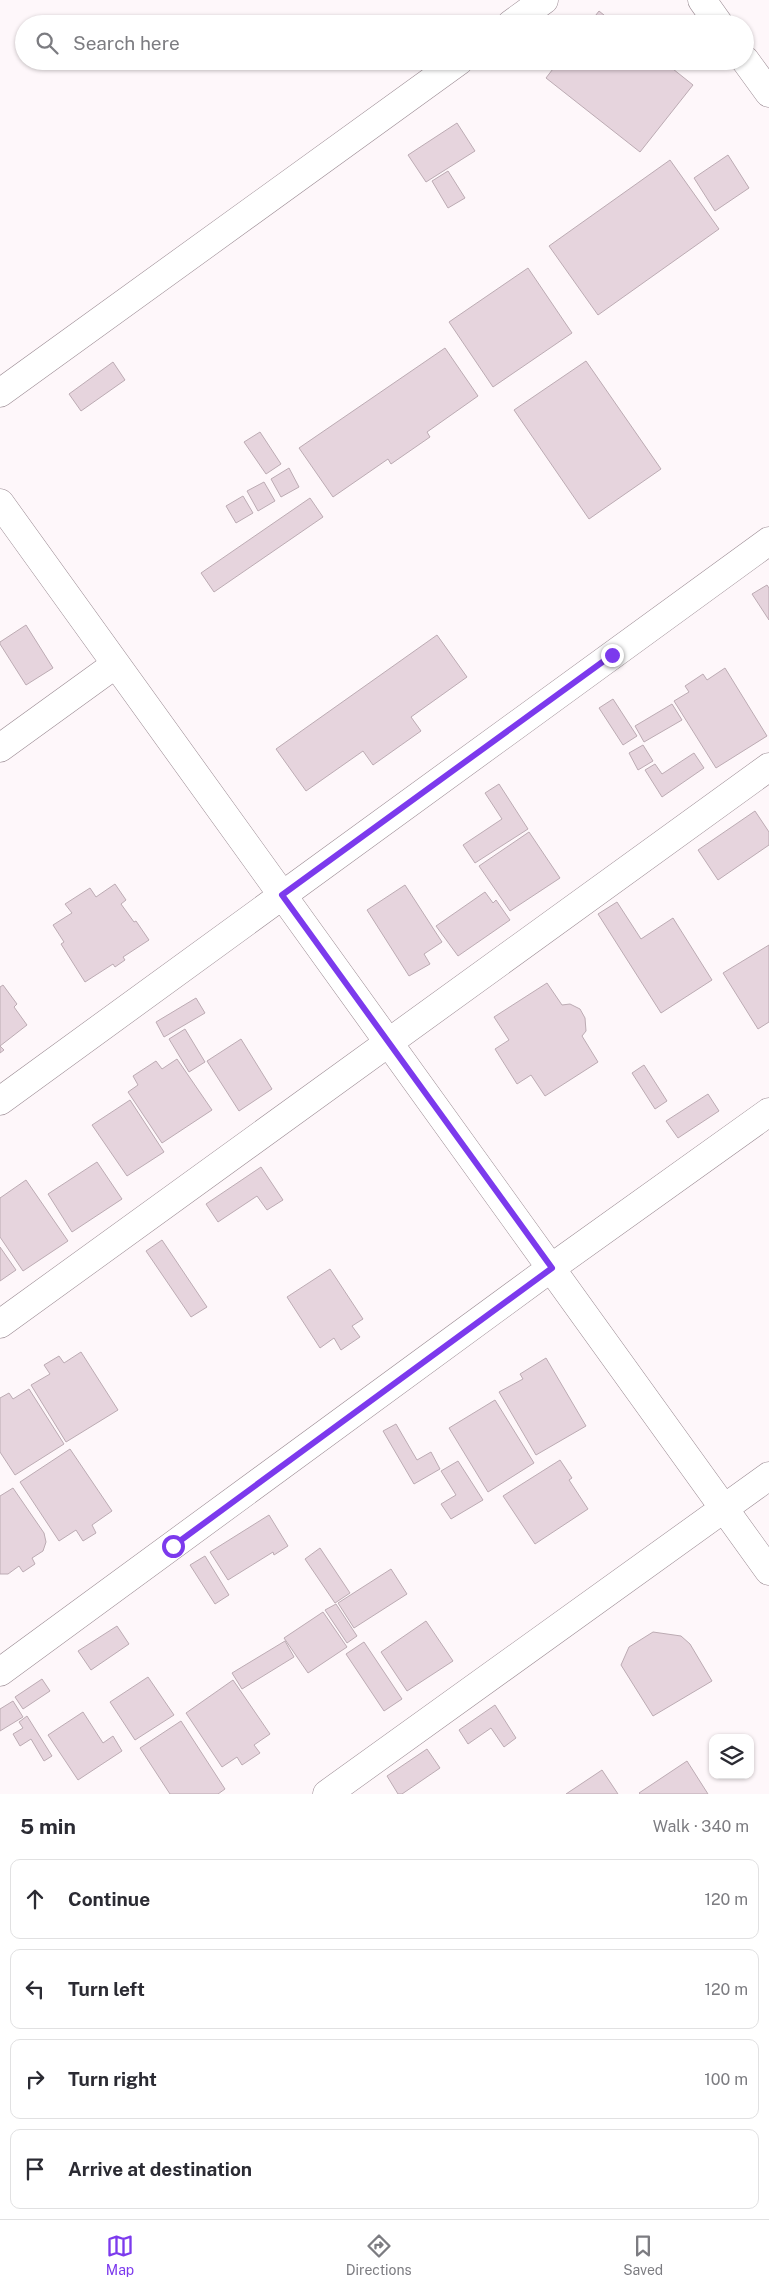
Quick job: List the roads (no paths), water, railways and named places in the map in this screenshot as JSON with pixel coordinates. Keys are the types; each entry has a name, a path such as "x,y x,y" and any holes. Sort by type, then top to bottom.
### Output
{"street":[{"path":"523,15 544,0"},
{"path":"702,0 713,15"},
{"path":"0,393 447,70"},
{"path":"752,70 769,93"},
{"path":"0,503 769,1571"},
{"path":"0,1100 769,541"},
{"path":"0,748 116,664"},
{"path":"0,1324 769,767"},
{"path":"0,1672 552,1268 769,1112"},
{"path":"327,1794 769,1476"}]}
